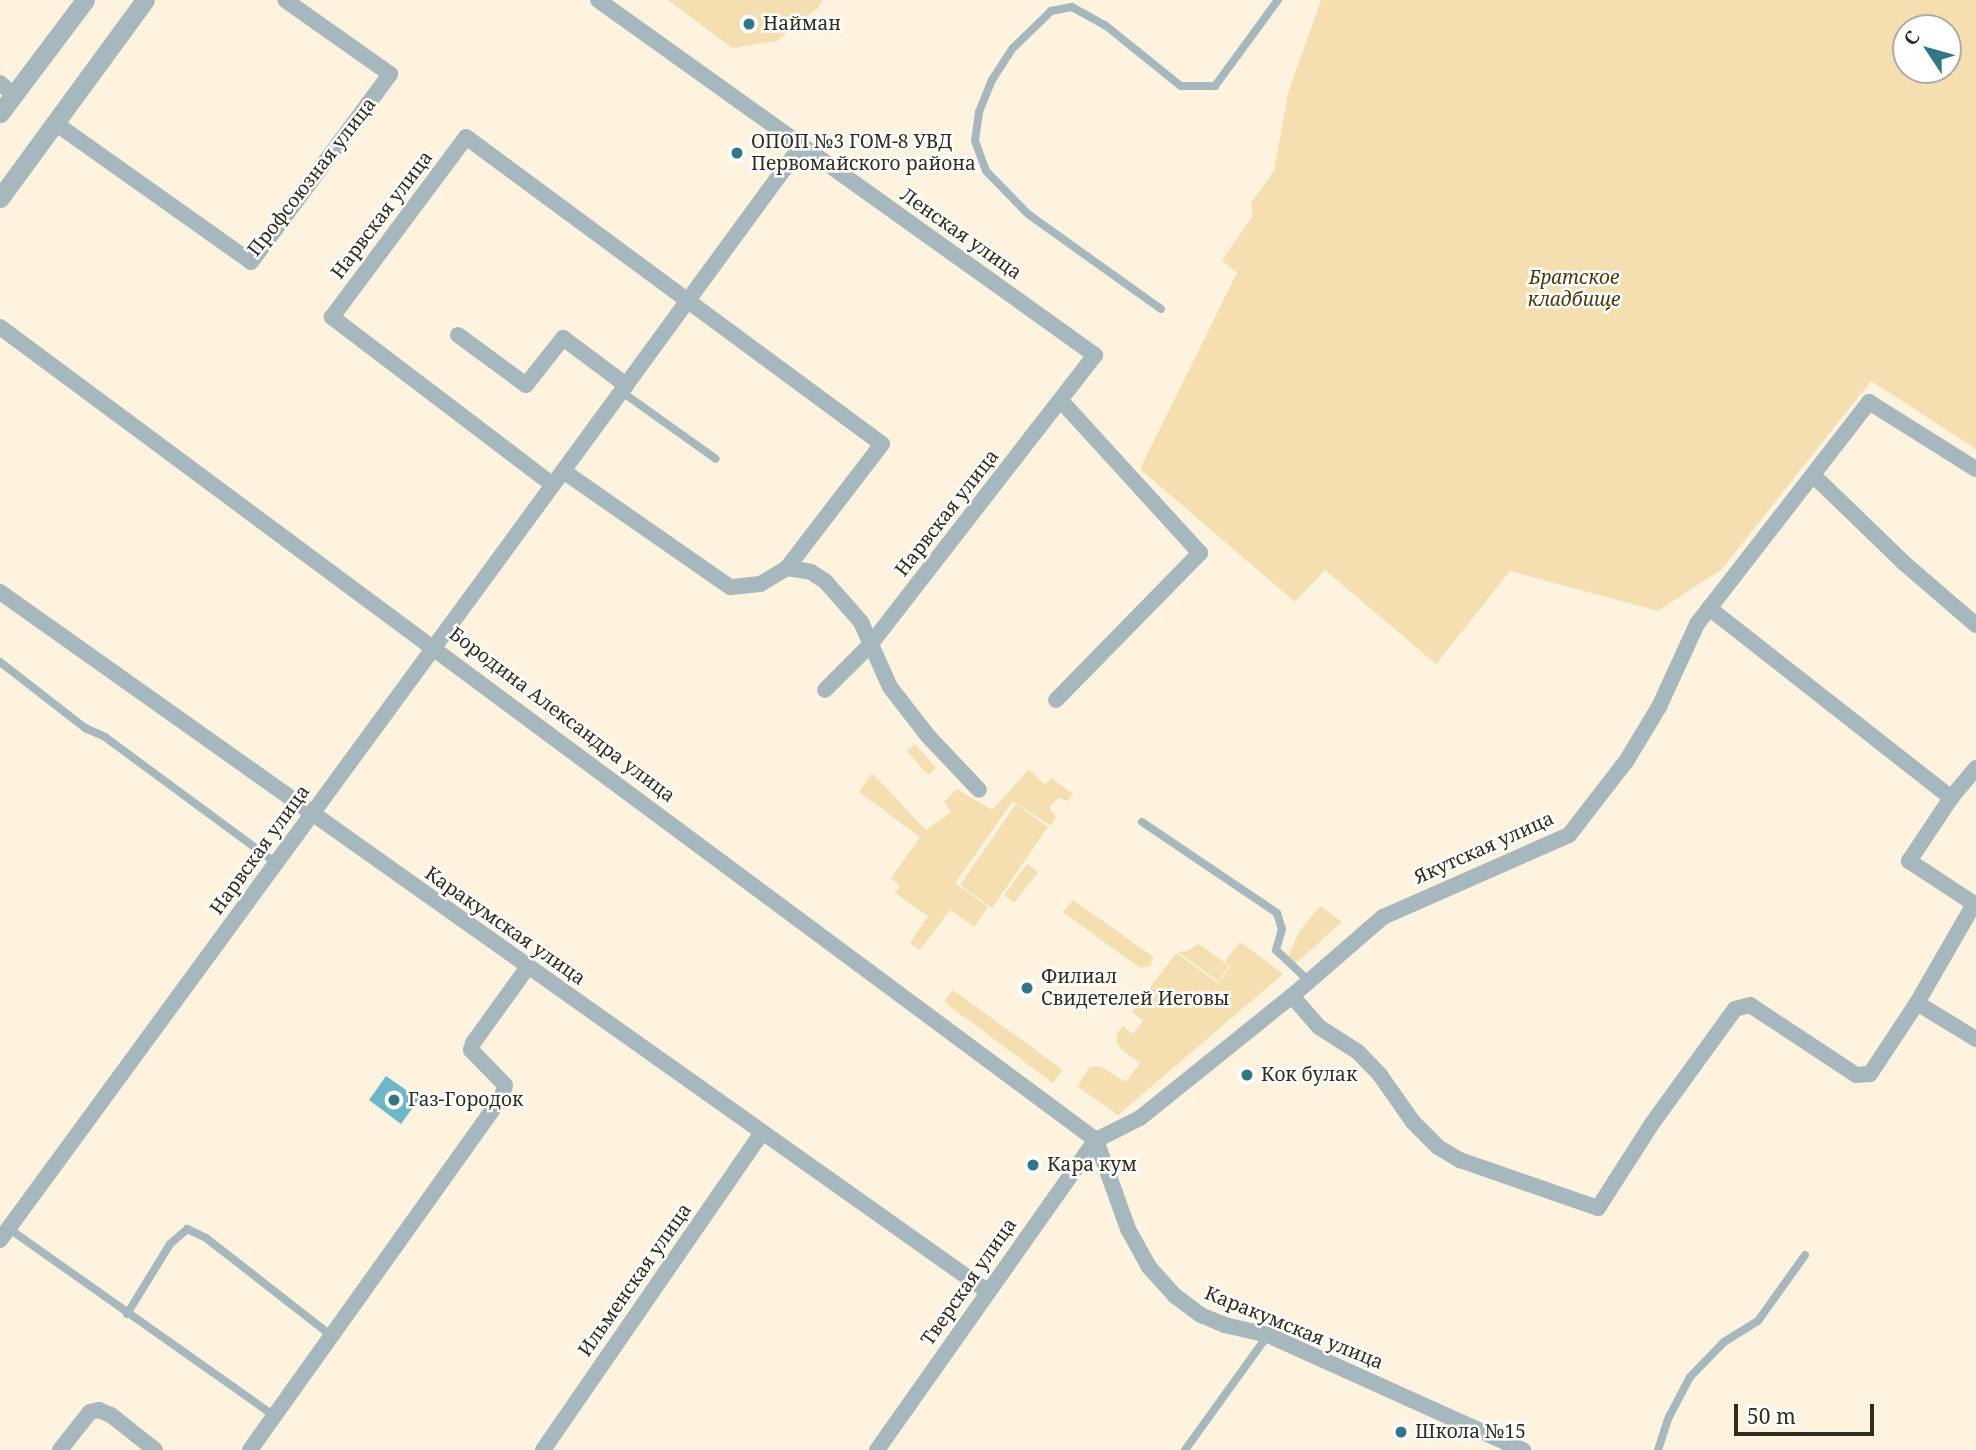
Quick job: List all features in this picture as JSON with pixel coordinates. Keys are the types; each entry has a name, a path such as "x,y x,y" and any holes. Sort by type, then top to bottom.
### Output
{"street":[{"path":"0,113 7,89 85,0"},
{"path":"0,198 145,0"},
{"name":"Профсоюзная улица","path":"55,123 251,262 390,74 285,0"},
{"name":"Ленская улица","path":"598,0 1095,355"},
{"name":"Нарвская улица","path":"553,485 332,317 466,137 883,444 787,568 760,584 730,587 563,471"},
{"name":"Нарвская улица","path":"4,1234 802,146"},
{"name":"Бородина Александра улица","path":"0,327 435,647 1096,1140"},
{"path":"458,335 526,386 563,338 624,389"},
{"name":"Нарвская улица","path":"825,690 871,644 1062,402 1095,355"},
{"path":"1056,700 1200,553 1062,402"},
{"name":"Якутская улица","path":"1096,1140 1140,1118 1292,996 1383,917 1569,835 1627,760 1659,707 1697,624 1869,402 1976,469"},
{"path":"1813,475 1904,563 1976,625"},
{"path":"787,568 811,572 825,581 861,622 890,687 906,710 979,790"},
{"name":"Каракумская улица","path":"0,592 527,968 987,1291"},
{"path":"1709,608 1951,797"},
{"path":"1292,996 1319,1027 1358,1052 1380,1075 1413,1122 1438,1147 1460,1160 1598,1208 1651,1125 1735,1009 1750,1005 1856,1075 1870,1074 1917,1003 1975,904 1909,861 1951,797 1976,768"},
{"path":"250,1450 502,1097 505,1085 471,1050 473,1043 527,968"},
{"path":"1917,1003 1976,1039"},
{"name":"Ильменская улица","path":"543,1450 762,1133"},
{"name":"Каракумская улица","path":"1096,1140 1128,1229 1149,1267 1174,1295 1201,1315 1224,1325 1268,1335 1523,1450"},
{"name":"Тверская улица","path":"877,1450 1096,1140"},
{"path":"60,1450 90,1412 99,1410 111,1415 155,1450"}],"lane":[{"path":"1161,309 1028,214 986,171 975,141 979,112 992,80 1013,48 1051,11 1072,8 1105,25 1181,86 1215,86 1278,0"},
{"path":"624,389 716,459"},
{"path":"0,662 85,728 105,737 276,863"},
{"path":"1142,822 1278,913 1282,929 1276,950 1278,956 1309,981"},
{"path":"127,1314 170,1244 187,1229 206,1238 332,1336"},
{"path":"4,1234 127,1314 275,1416"},
{"path":"1658,1450 1669,1417 1690,1377 1724,1342 1758,1321 1805,1255"},
{"path":"1185,1450 1268,1335"}],"green space":[{"name":"Найман","path":"668,0 823,0 819,7 777,41 732,48"},
{"name":"Братское кладбище","path":"1321,0 1976,0 1976,449 1871,381 1721,570 1658,611 1510,571 1436,664 1325,570 1295,602 1140,469 1237,273 1222,260 1253,216 1251,203 1274,171 1288,93"},
{"path":"915,744 936,768 928,775 907,751"},
{"path":"1029,769 1045,785 1051,778 1073,794 1068,801 1059,798 1052,804 1050,809 1056,817 1051,826 1013,801 955,883 988,907 974,927 950,910 920,950 910,943 928,916 895,893 900,886 891,878 920,837 859,792 872,773 926,830 951,812 944,802 957,789 992,810"},
{"path":"1016,804 1048,827 992,908 960,885"},
{"path":"1027,864 1038,872 1014,903 1004,895"},
{"path":"1073,900 1151,955 1153,959 1150,966 1140,968 1063,912"},
{"path":"1320,906 1342,922 1296,963 1288,958 1298,933"},
{"path":"1240,942 1283,974 1118,1115 1077,1086 1090,1067 1099,1066 1126,1082 1140,1063 1120,1048 1116,1041 1117,1034 1123,1026 1133,1034 1143,1021 1132,1012 1176,953 1218,983 1231,966 1225,961"},
{"path":"1199,944 1229,966 1218,981 1178,952 1187,951"},
{"path":"953,990 1063,1070 1053,1083 944,1002"}],"water":[{"name":"Газ-Городок","path":"386,1076 419,1099 401,1124 369,1100"}],"place":[{"name":"Найман","path":"749,24"},
{"name":"ОПОП №3 ГОМ-8 УВД Первомайского района","path":"737,153"},
{"name":"Филиал Свидетелей Иеговы","path":"1027,988"},
{"name":"Кок булак","path":"1247,1075"},
{"name":"Газ-Городок","path":"394,1100"},
{"name":"Кара кум","path":"1033,1165"},
{"name":"Школа №15","path":"1401,1432"}]}
